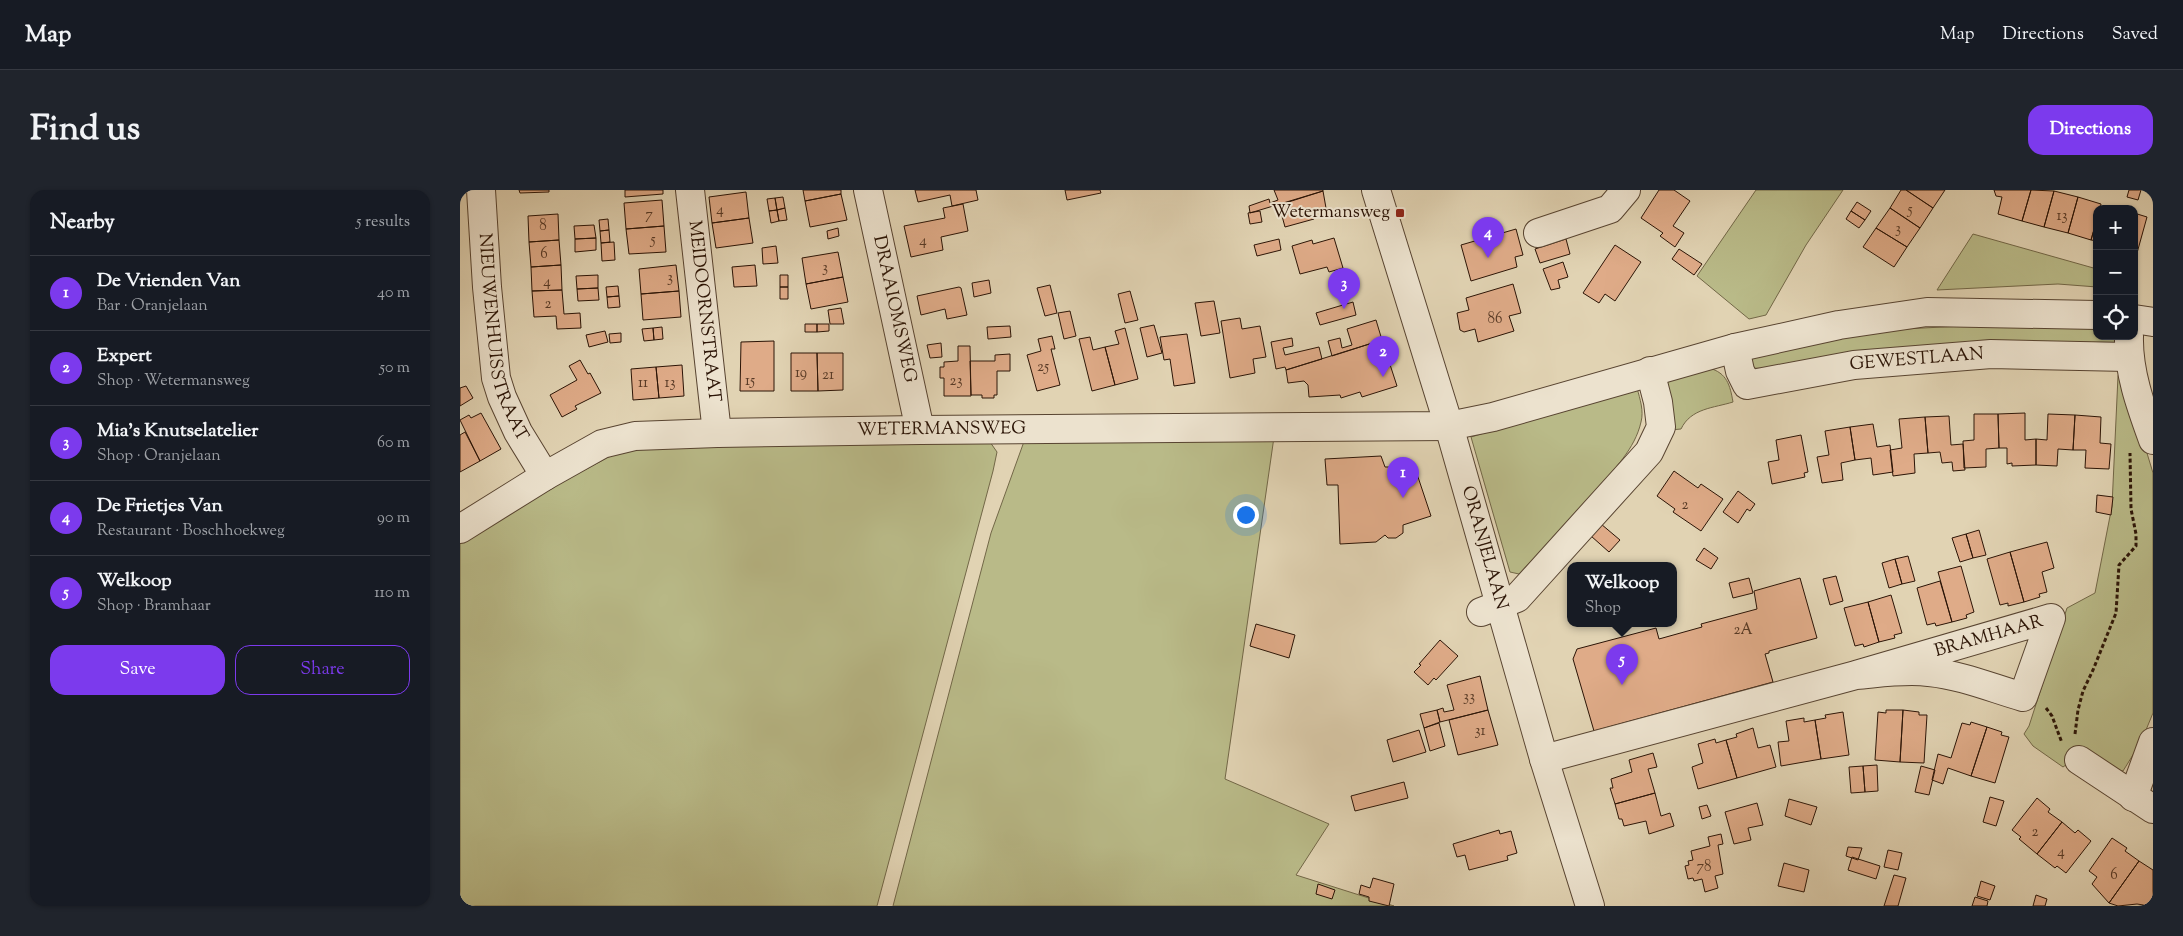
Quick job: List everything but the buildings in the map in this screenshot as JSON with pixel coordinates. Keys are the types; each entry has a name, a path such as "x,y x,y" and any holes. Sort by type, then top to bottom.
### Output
{"street":[{"name":"NIEUWENHUISSTRAAT","path":"481,190 487,287 496,378 502,397 518,432 544,476"},
{"name":"MEIDOORNSTRAAT","path":"690,190 717,433"},
{"name":"DRAAIOMSWEG","path":"868,190 920,430"},
{"name":"ORANJELAAN","path":"1376,190 1449,426 1491,608 1544,760 1590,906"},
{"path":"1538,233 1610,209 1626,190"},
{"path":"1449,426 1493,417 1735,348 1839,325 1927,312 2093,315"},
{"path":"2138,320 2153,322"},
{"path":"2129,347 2142,411 2141,446"},
{"name":"GEWESTLAAN","path":"1735,348 1740,371 1747,385 1854,365 1991,354 2129,347"},
{"path":"1491,608 1517,598 1532,584 1649,452 1661,426 1658,402 1650,371"},
{"name":"WETERMANSWEG","path":"460,529 544,476 602,444 624,438 717,433 920,430 1449,426"},
{"name":"BRAMHAAR","path":"1544,760 1856,675 2051,618 2023,698 1972,681 1931,672 1893,671 1856,675"},
{"path":"2076,758 2143,803 2153,742"}],"path":[{"path":"2076,758 2078,710 2083,691 2094,670 2116,613 2119,565 2136,546 2132,510 2141,446"},
{"path":"2023,698 2046,709 2052,716 2066,750 2076,758"}],"green space":[{"path":"1756,190 1843,190 1806,245 1766,315 1749,319 1697,276"},
{"path":"1973,234 2093,268 2093,287 2058,284 1937,290"},
{"path":"1963,326 2093,328 2093,340 2117,341 2116,349 1778,369 1750,368 1752,356 1860,335 1903,329"},
{"path":"2121,367 2153,473 2153,713 2141,742 2123,771 2070,762 2063,767 2033,746 2024,734 2029,726 2067,608 2095,593 2112,506 2118,376"},
{"path":"1709,368 1720,373 1727,380 1733,402 1697,413 1685,422 1681,429 1670,430 1660,380"},
{"path":"1637,388 1642,418 1638,432 1629,450 1588,500 1519,574 1510,572 1471,437"},
{"path":"1275,430 1225,779 1329,824 1296,875 1394,906 893,906 991,533 1026,436"},
{"path":"681,442 990,442 997,452 877,906 460,906 460,543 501,514 622,450"}],"place":[{"name":"Wetermansweg","path":"1400,213"},
{"name":"De Frietjes Van","path":"1488,258"},
{"name":"Mia's Knutselatelier","path":"1344,309"},
{"name":"Expert","path":"1383,377"},
{"name":"De Vrienden Van","path":"1403,498"},
{"name":"Welkoop","path":"1622,685"}]}
